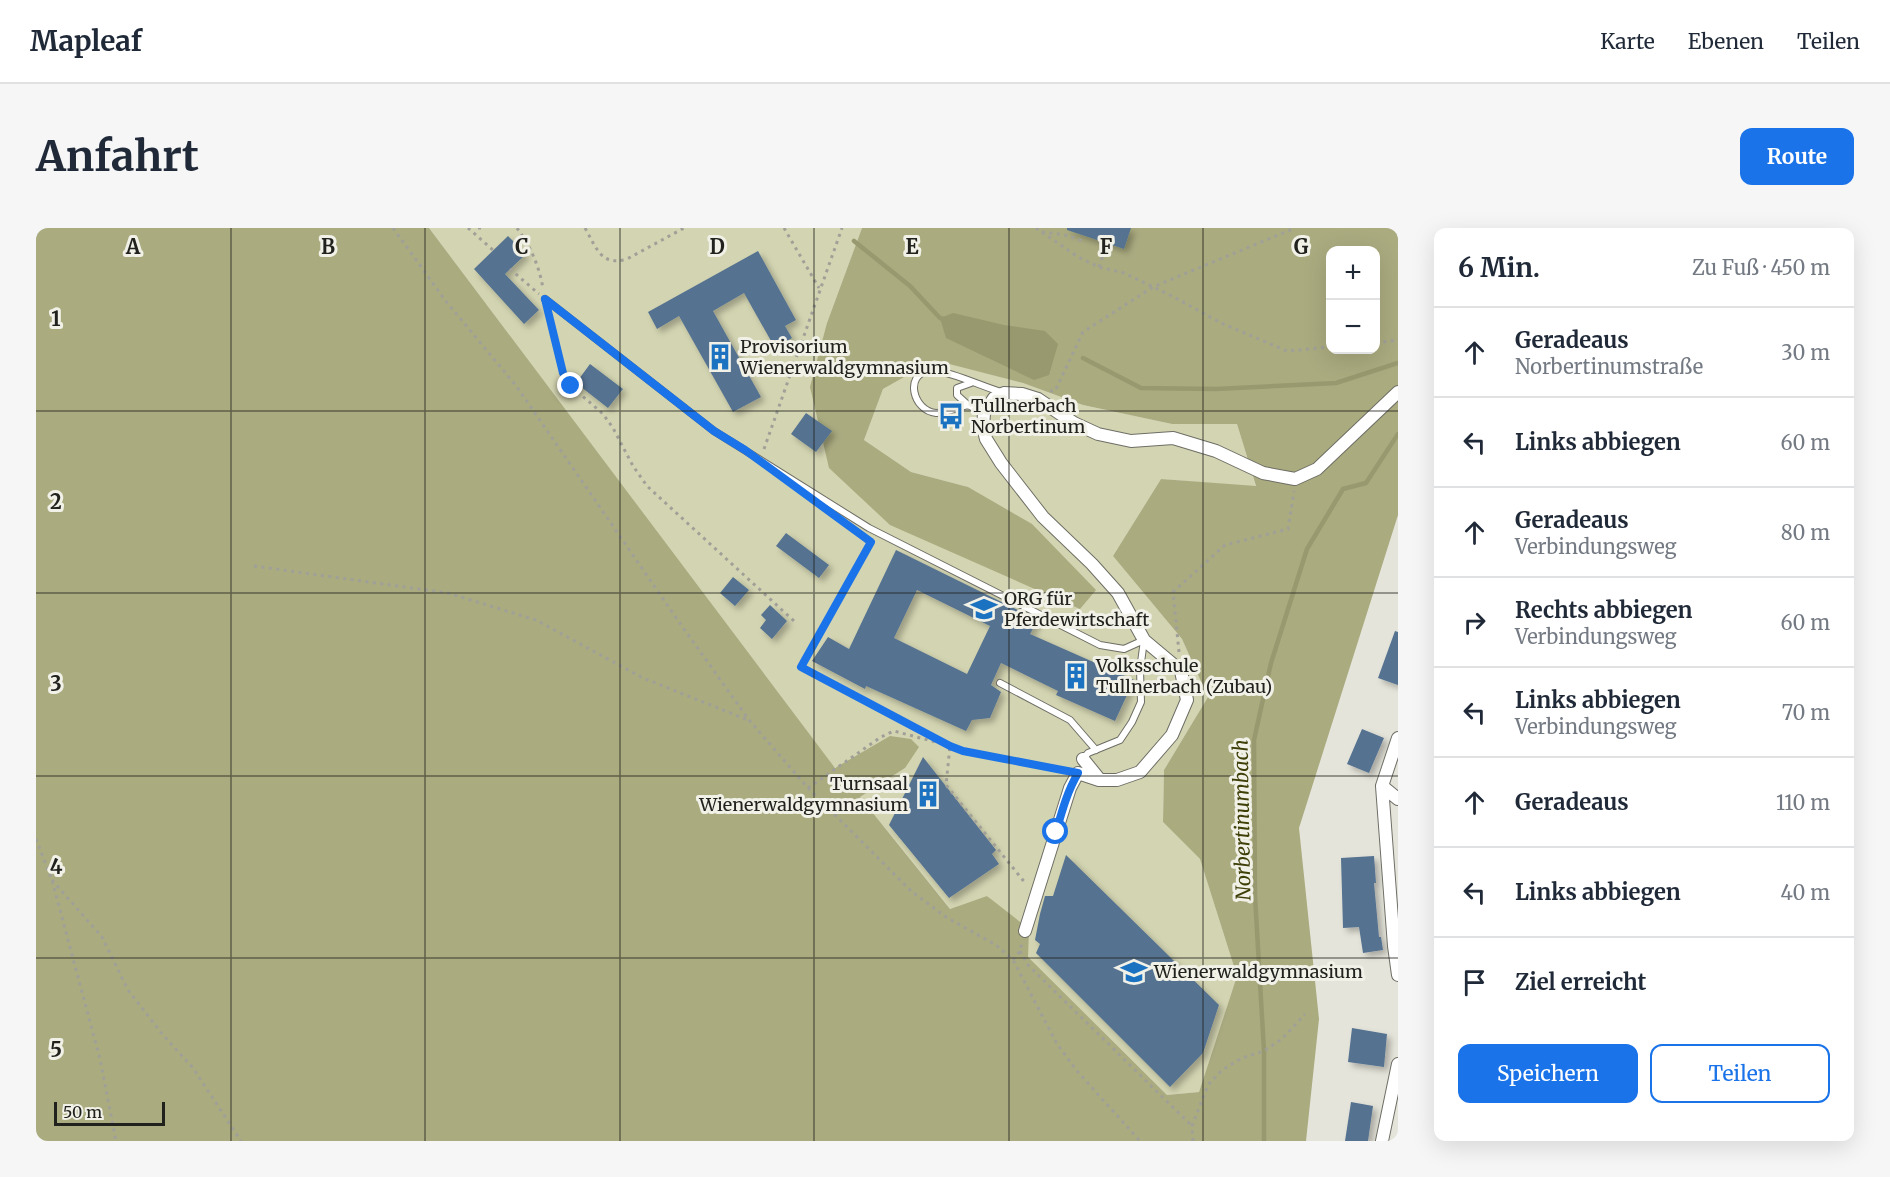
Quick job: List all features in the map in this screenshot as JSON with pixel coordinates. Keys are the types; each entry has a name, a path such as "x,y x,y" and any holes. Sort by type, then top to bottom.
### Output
{"street":[{"path":"1025,931 1064,803 1078,773 1100,780 1117,780 1140,772 1172,735 1187,700 1181,671 1144,640 1118,593 1092,564 1043,517 1001,463 986,439 983,427 984,413 994,398 1004,393 1022,394 1038,399 1074,423 1098,434 1131,441 1173,438 1216,451 1263,473 1295,479 1317,469 1398,392"},
{"path":"1398,738 1382,786 1398,975"},
{"path":"1083,759 1100,780"},
{"path":"1382,786 1398,799"},
{"path":"1382,1141 1398,1064"}],"lane":[{"path":"545,299 714,431 869,528 1100,645 1124,649 1144,640"},
{"path":"968,405 937,413 929,411 921,406 914,395 914,385 918,377 927,371 951,375 1004,393"},
{"path":"972,383 957,388 957,395 968,405 984,413"},
{"path":"1083,759 1088,753 1120,740 1132,722 1140,702 1140,670 1144,640"},
{"path":"1000,683 1070,720 1096,750"}],"path":[{"path":"394,228 445,300 517,387 749,720 808,788 911,891 946,917 996,945 1013,960 1057,1044 1077,1071 1140,1141"},
{"path":"468,228 493,250"},
{"path":"478,228 485,228"},
{"path":"518,228 526,239 541,277 563,373 571,386 603,414 647,486 794,621"},
{"path":"585,228 599,254 617,262 627,259 684,228"},
{"path":"784,228 819,288"},
{"path":"760,460 842,228"},
{"path":"1036,228 1078,257 1099,267 1124,273 1221,323 1287,351 1326,347"},
{"path":"1045,392 1055,391 1083,332 1153,287 1294,228"},
{"path":"1041,232 1065,235 1083,241"},
{"path":"1099,267 1106,247"},
{"path":"510,269 545,299"},
{"path":"1380,343 1398,340"},
{"path":"1181,671 1173,592 1224,545 1288,529 1295,479"},
{"path":"862,535 871,542 801,667 963,751 1078,773"},
{"path":"254,566 448,593 536,620 644,678 749,720"},
{"path":"808,788 881,737 894,732 950,746"},
{"path":"950,746 946,785 1035,895"},
{"path":"36,839 52,880 100,1059 116,1141"},
{"path":"52,880 102,937 128,990 163,1035 193,1068 242,1141"},
{"path":"1013,960 1020,951 1025,931"},
{"path":"1020,951 1029,965 1192,1126"},
{"path":"1194,1141 1192,1126 1208,1085 1222,1070 1242,1058 1264,1051 1282,1039 1305,1014"}],"shaded area":[{"path":"36,228 429,228 835,768 890,736 911,739 919,747 905,768 860,797 950,909 987,896 1029,929 1028,957 1167,1095 1199,1092 1237,976 1200,859 1163,822 1164,770 1208,697 1182,639 1113,556 1161,479 1256,486 1237,424 1172,424 1083,405 1023,383 934,360 883,389 864,440 911,472 968,487 1032,524 1096,590 1080,609 890,525 829,468 810,387 827,323 862,228 1398,228 1398,515 1299,828 1319,1019 1306,1141 36,1141"},
{"path":"429,228 862,228 827,323 829,468 968,487 911,472 864,440 883,389 934,359 1023,383 1083,405 1172,424 1237,424 1256,487 1161,479 1113,556 1182,639 1208,697 1164,770 1163,822 1200,859 1237,976 1199,1092 1167,1095 1027,957 988,896 950,909 860,797 905,768 834,767"},
{"path":"953,313 1004,325 1045,331 1058,344 1049,375 1034,380 946,338 940,318"}],"building":[{"path":"1067,228 1131,228 1124,249 1067,230"},
{"path":"508,236 526,254 505,274 539,310 524,324 474,269"},
{"path":"758,251 796,320 785,326 792,338 775,348 744,293 713,311 761,397 733,412 679,316 657,329 648,312"},
{"path":"590,364 623,389 608,408 576,383"},
{"path":"806,413 832,431 816,452 791,434"},
{"path":"786,533 829,565 819,578 776,546"},
{"path":"896,550 1038,620 1030,634 1134,680 1115,721 1056,695 1058,691 1001,663 991,685 1001,692 990,718 972,720 966,731 866,686 865,689 812,661 828,637 849,649","holes":["917,590 990,626 967,674 894,638"]},
{"path":"733,577 749,590 735,606 720,593"},
{"path":"770,605 787,621 772,639 760,628 766,620 761,615"},
{"path":"1395,631 1398,632 1398,685 1378,678"},
{"path":"1362,729 1384,738 1369,773 1347,764"},
{"name":"Turnsaal Wienerwaldgymnasium","path":"923,757 996,850 992,854 999,864 949,898 889,825"},
{"name":"Wienerwaldgymnasium","path":"1066,855 1219,1005 1203,1053 1170,1087 1036,953 1040,944 1035,940 1045,896 1053,896"},
{"path":"1374,856 1379,937 1381,937 1383,950 1363,953 1359,927 1343,928 1341,858"},
{"path":"1352,1028 1387,1034 1384,1067 1348,1062"},
{"path":"1351,1102 1373,1106 1368,1141 1345,1141"}],"waterway":[{"path":"854,241 910,286 940,318 944,319"},
{"path":"1083,358 1141,388 1216,389 1336,383 1398,363"},
{"name":"Norbertinumbach","path":"1264,1141 1264,1051 1255,896 1254,740 1271,663 1307,549 1343,489 1366,483 1398,434"}],"place":[{"name":"Provisorium Wienerwaldgymnasium","path":"720,357"},
{"name":"Tullnerbach Norbertinum","path":"951,416"},
{"name":"ORG für Pferdewirtschaft","path":"984,609"},
{"name":"Volksschule Tullnerbach (Zubau)","path":"1076,676"},
{"name":"Turnsaal Wienerwaldgymnasium","path":"928,794"},
{"name":"Wienerwaldgymnasium","path":"1134,972"}],"route":[{"path":"571,386 563,373 545,299 714,431 745,450 871,542 801,667 963,751 1078,773 1064,803 1056,832"}]}
